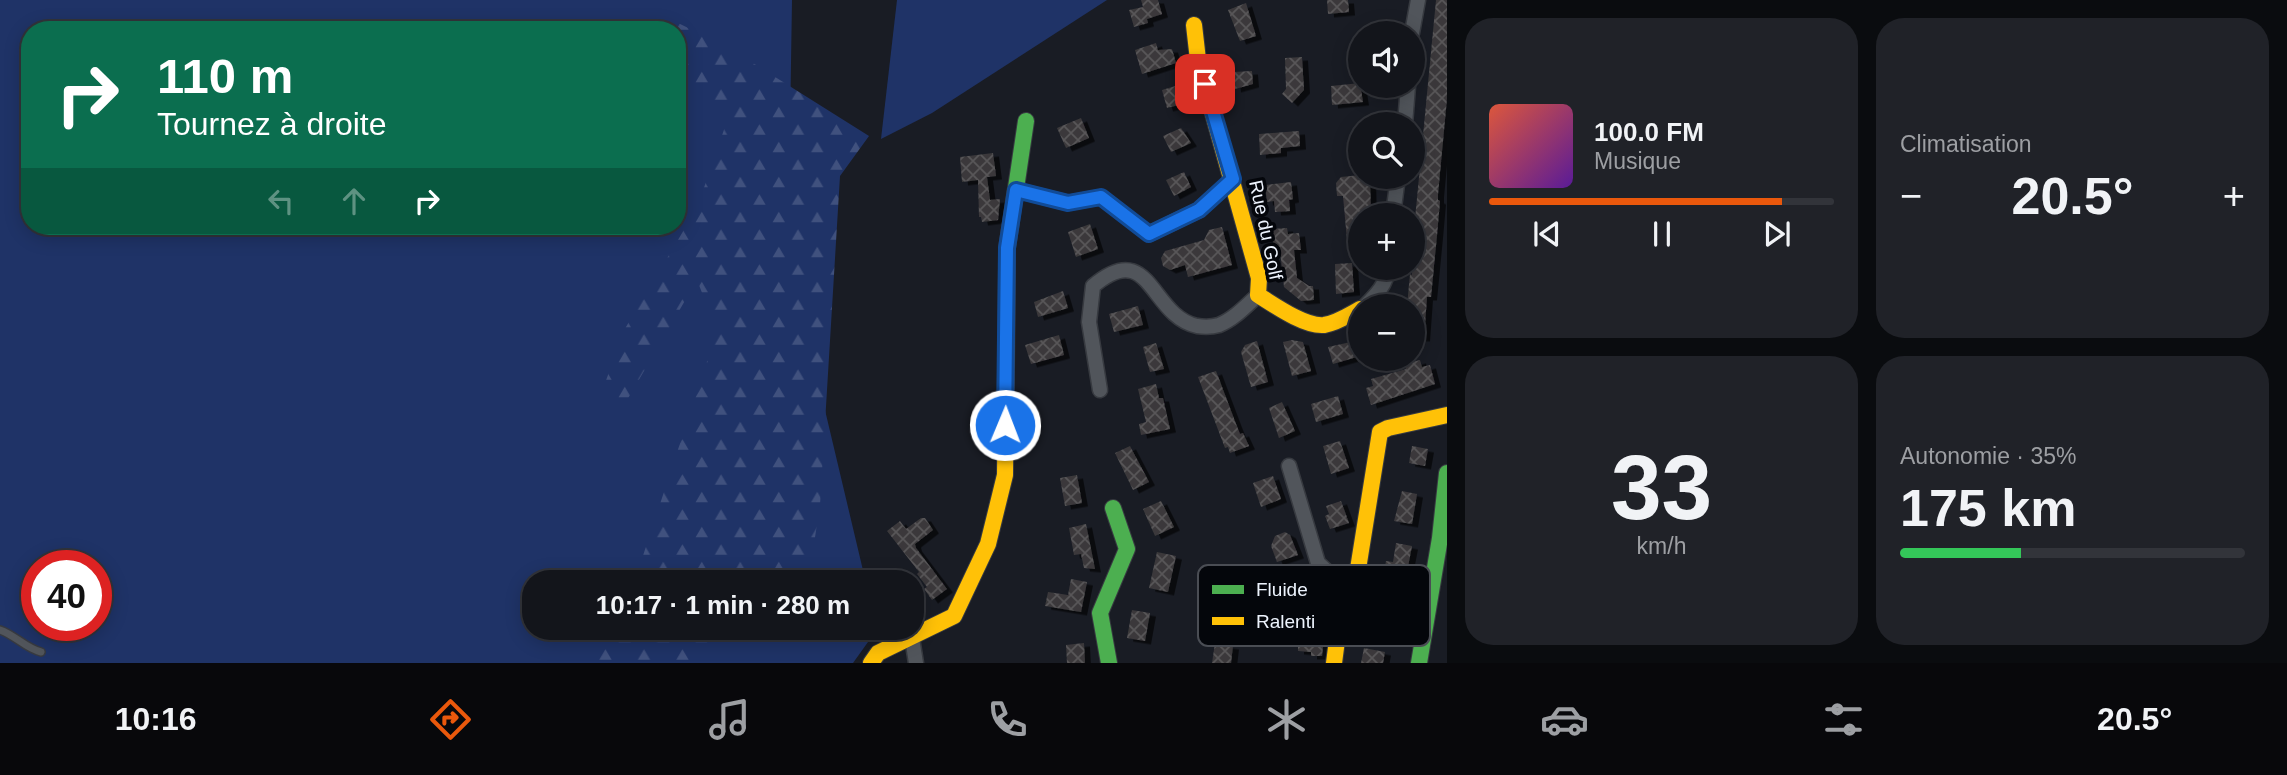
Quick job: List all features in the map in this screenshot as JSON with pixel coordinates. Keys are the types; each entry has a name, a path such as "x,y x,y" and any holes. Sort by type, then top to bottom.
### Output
{"street":[{"path":"1414,21 1418,0"},
{"name":"Rue du Golf","path":"1194,24 1198,60 1259,278 1258,295 1319,325 1348,315"},
{"path":"924,632 954,616 988,544 1005,475 1007,248 1026,121"},
{"path":"1016,190 1068,203 1101,197 1149,234 1199,210 1233,179"},
{"path":"1100,390 1089,322 1093,286 1104,277 1116,270 1131,270 1146,278 1174,315 1188,324 1203,327 1217,326 1238,313 1258,295"},
{"path":"1359,565 1380,432 1447,415"},
{"path":"1289,466 1320,565"},
{"path":"1430,598 1447,473"},
{"path":"1109,663 1100,613 1127,549 1112,508"},
{"path":"871,663 878,653 907,640"},
{"path":"912,640 916,663"}],"lane":[{"path":"0,630 28,648 41,652"}],"green space":[{"path":"0,0 792,0 788,254 863,570 522,570 522,640 869,640 853,663 0,663"},
{"path":"897,0 1107,0 932,113 881,139"},
{"path":"686,27 729,48 869,136 840,176 820,505 811,563 790,570 638,570 717,331 697,280 623,407 599,399 626,327 681,235 686,235 686,226 697,208 727,121 701,94 686,85"},
{"path":"603,640 709,640 693,663 587,663"}],"building":[{"path":"1141,0 1158,0 1162,14 1147,19 1148,23 1134,27 1129,10 1143,7"},
{"path":"1327,0 1348,0 1349,12 1328,14"},
{"path":"1436,0 1447,0 1447,98 1431,297 1427,297 1425,324 1425,294 1408,294 1409,280 1425,280 1425,203 1417,203 1418,189 1425,189 1425,115"},
{"path":"1246,3 1256,36 1240,41 1228,10"},
{"path":"1156,43 1158,50 1172,49 1176,63 1142,74 1135,50"},
{"path":"1302,57 1304,90 1292,103 1282,94 1286,89 1285,58"},
{"path":"1252,71 1253,84 1235,89 1233,72"},
{"path":"1182,84 1187,103 1167,108 1162,90"},
{"path":"1348,84 1348,98 1362,98 1363,102 1332,105 1331,86"},
{"path":"1081,118 1089,138 1066,148 1057,128"},
{"path":"1181,128 1191,143 1171,152 1163,136"},
{"path":"1299,131 1300,146 1281,148 1281,153 1260,155 1259,134"},
{"path":"993,153 996,176 987,177 990,200 1000,199 998,220 982,222 979,217 978,180 962,182 960,157"},
{"path":"1184,172 1191,187 1174,196 1166,180"},
{"path":"1348,176 1348,189 1370,189 1371,203 1348,203 1348,240 1343,196 1337,196 1336,183 1341,177"},
{"path":"1291,182 1293,199 1289,200 1290,211 1275,212 1274,201 1267,202 1265,185"},
{"path":"1090,224 1098,249 1076,257 1068,232"},
{"path":"1222,227 1232,265 1188,277 1185,265 1170,270 1163,266 1161,258 1165,251 1204,240 1209,230"},
{"path":"1287,228 1288,234 1299,233 1301,250 1294,250 1297,278 1313,286 1314,300 1301,301 1284,287 1280,251 1274,252 1272,229"},
{"path":"1348,263 1348,280 1353,280 1354,292 1336,294 1335,264"},
{"path":"1063,291 1068,308 1038,317 1034,302"},
{"path":"1138,306 1143,325 1114,332 1109,314"},
{"path":"1059,335 1064,355 1031,364 1025,345"},
{"path":"1257,341 1268,382 1251,387 1241,352 1245,345"},
{"path":"1283,342 1303,342 1311,371 1292,376"},
{"path":"1156,343 1164,369 1150,372 1143,347"},
{"path":"1348,343 1348,360 1333,364 1328,347"},
{"path":"1430,365 1435,384 1371,405 1366,388 1373,386 1371,379 1399,371 1425,371 1425,366"},
{"path":"1216,371 1240,434 1243,433 1249,446 1230,453 1228,447 1225,448 1198,377"},
{"path":"1156,384 1159,398 1163,398 1170,429 1141,435 1139,424 1146,422 1138,389"},
{"path":"1338,396 1343,414 1316,422 1311,404"},
{"path":"1282,402 1295,431 1279,438 1269,408"},
{"path":"1340,441 1349,468 1331,474 1323,446"},
{"path":"1130,446 1149,482 1133,490 1115,453"},
{"path":"1412,446 1428,449 1425,466 1409,463"},
{"path":"1077,475 1082,503 1065,506 1060,478"},
{"path":"1273,476 1281,499 1261,507 1253,483"},
{"path":"1402,491 1417,494 1412,524 1394,521"},
{"path":"1161,501 1174,527 1155,536 1143,509"},
{"path":"1341,501 1349,523 1330,529 1325,516 1329,514 1326,506"},
{"path":"925,518 933,530 915,544 947,589 932,600 924,589 927,587 924,583 924,570 917,570 887,531 900,521 906,529"},
{"path":"1086,524 1095,569 1084,568 1081,554 1074,555 1069,528"},
{"path":"1285,532 1290,535 1298,555 1277,562 1271,546 1275,536"},
{"path":"1396,543 1412,546 1408,565 1385,565 1386,561 1393,562"},
{"path":"1157,552 1176,556 1168,592 1149,588"},
{"path":"1071,579 1087,582 1081,612 1045,606 1048,592 1068,595"},
{"path":"1132,610 1150,613 1145,641 1127,638"},
{"path":"1084,643 1085,663 1067,663 1066,645"},
{"path":"1215,646 1233,646 1231,663 1212,663"},
{"path":"1298,646 1323,646 1322,656 1311,656 1311,652 1298,651"},
{"path":"1364,648 1385,652 1383,663 1361,663"}],"traffic: fast":[{"path":"1007,268 1007,248 1026,121"},
{"path":"1430,598 1447,473"},
{"path":"1109,663 1100,613 1127,549 1113,508"},
{"path":"1419,663 1422,646"}],"traffic: slow":[{"path":"1194,25 1198,60 1259,278 1258,295 1290,314 1316,325 1334,323 1348,316"},
{"path":"871,663 878,653 954,616 988,544 1005,475 1007,268"},
{"path":"1359,565 1380,432 1447,415"},
{"path":"1334,663 1336,646"}],"route":[{"path":"1005,425 1007,248 1016,190 1068,203 1101,197 1149,234 1199,210 1233,179 1205,84"}]}
